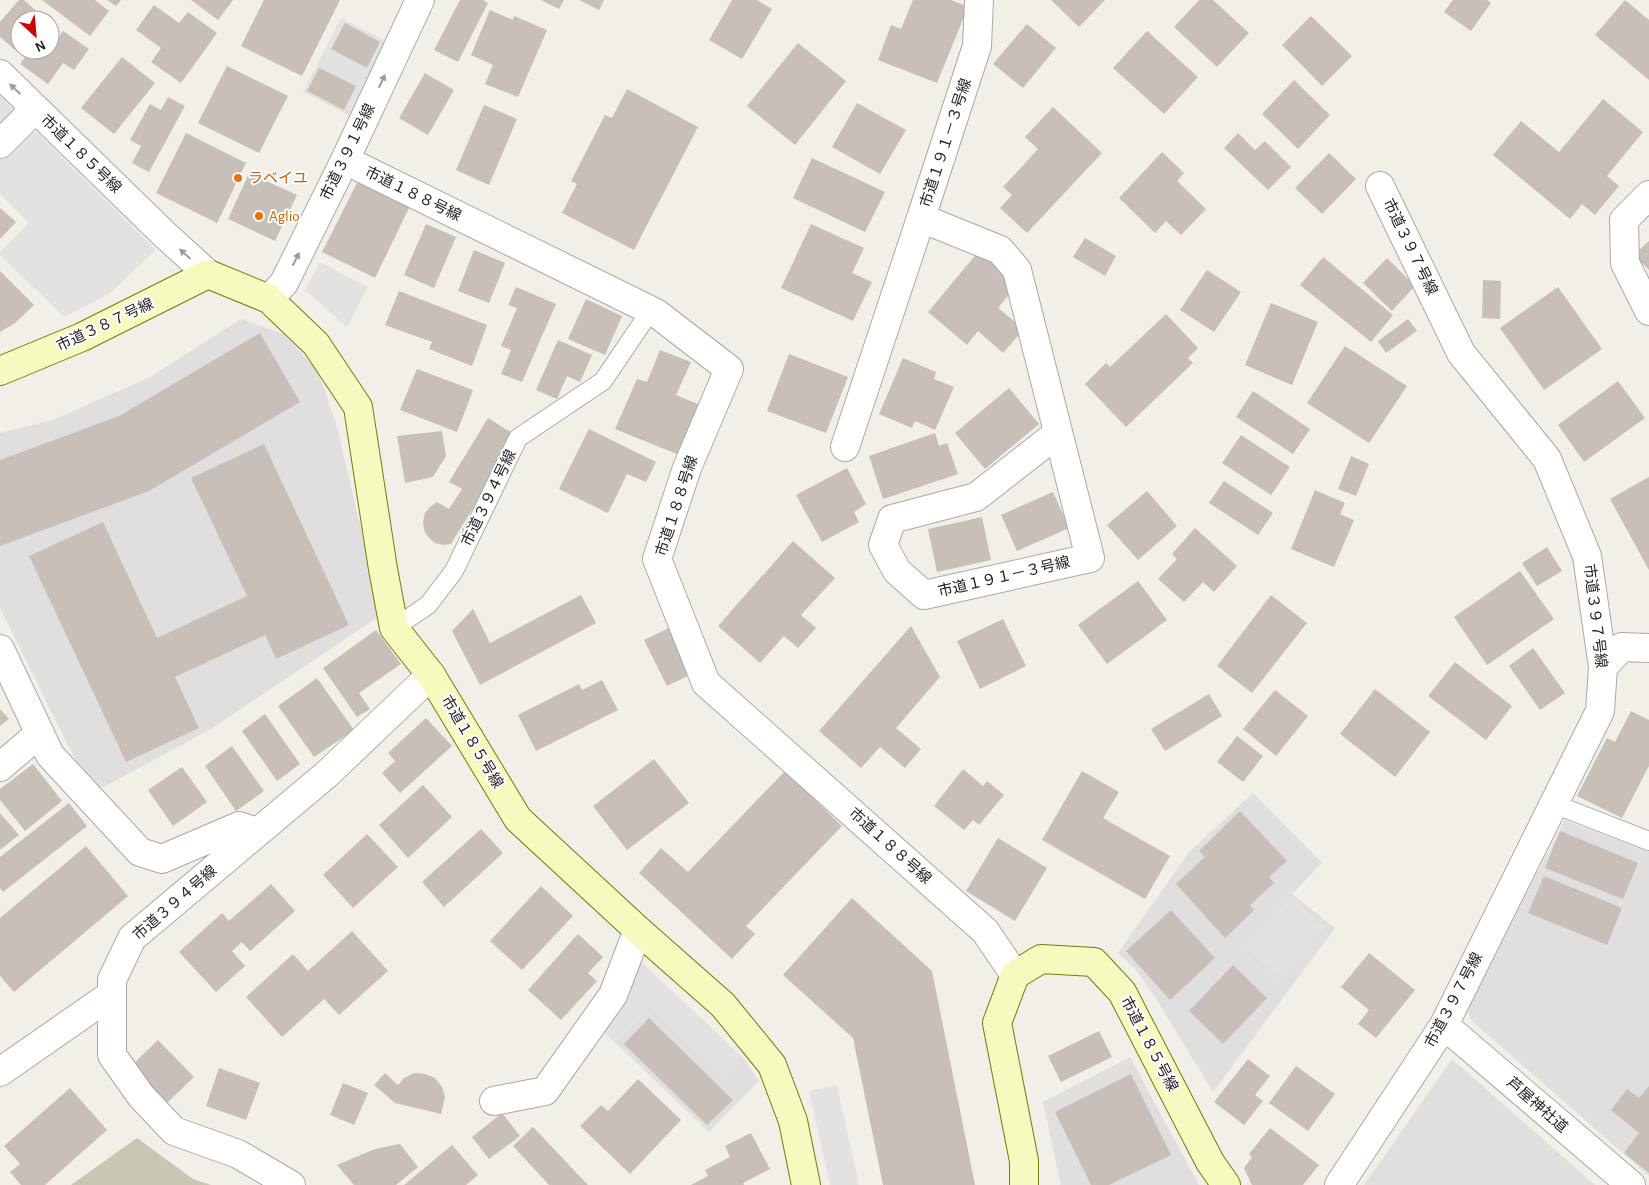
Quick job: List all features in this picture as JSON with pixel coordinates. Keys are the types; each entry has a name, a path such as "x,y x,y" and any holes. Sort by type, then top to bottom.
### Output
{"street":[{"name":"市道３９１号線","path":"269,298 284,283 345,160 420,0"},
{"name":"市道１９１－３号線","path":"979,0 977,46 922,218 1000,250 1017,270 1090,558 924,595 897,571 883,546 892,519 976,497 1058,433"},
{"name":"市道１８５号線","path":"0,74 163,233 208,274 269,298 316,344 358,407 394,628 432,675 518,819 638,930 723,1005 772,1065 793,1121 806,1185"},
{"path":"0,144 35,109"},
{"name":"市道１８８号線","path":"345,160 651,310 729,369 688,468 657,559 706,682 985,931 1015,976"},
{"name":"市道３９７号線","path":"1340,1185 1444,1025 1600,711 1603,667 1587,556 1547,459 1461,353 1380,186"},
{"path":"1649,195 1624,220 1625,263 1649,311"},
{"path":"845,447 922,218"},
{"name":"市道３８７号線","path":"0,371 82,338 208,274"},
{"path":"1603,667 1622,647 1649,648"},
{"path":"0,649 50,755 140,852 162,859 239,826 257,832"},
{"name":"市道３９４号線","path":"291,1185 238,1154 174,1131 141,1096 112,1055 112,980 132,938 327,774 432,675"},
{"path":"0,767 40,734"},
{"path":"494,1101 545,1091 613,995 638,930"},
{"name":"市道１８５号線","path":"1015,976 1041,959 1094,962 1122,992 1210,1162 1226,1185"},
{"path":"1015,976 997,1024 1024,1161 1024,1185"},
{"path":"0,1072 112,994"},
{"name":"芦屋神社道","path":"1444,1025 1631,1185"}],"lane":[{"name":"市道３９４号線","path":"394,628 428,605 454,571 518,438 603,381 651,310"},
{"path":"1554,804 1649,841"}],"shaded area":[{"path":"341,18 390,43 352,117 303,92"},
{"path":"0,96 15,112 0,126"},
{"path":"27,131 37,133 156,250 109,294 64,317 0,255 0,252 29,223 0,194 0,157"},
{"path":"320,262 368,287 347,327 305,290"},
{"path":"241,319 284,334 318,371 337,427 381,615 211,729 102,788 79,767 0,608 0,433 53,420 150,377"},
{"path":"1253,793 1322,863 1292,894 1335,928 1213,1092 1155,997 1136,970 1118,953 1189,852"},
{"path":"1565,820 1649,852 1649,1176 1471,1020 1467,1007"},
{"path":"1291,898 1325,929 1279,978 1246,947"},
{"path":"638,959 743,1058 759,1081 709,1132 602,1030"},
{"path":"638,959 743,1058 720,1079 650,1007 616,1043 602,1030"},
{"path":"1130,1057 1199,1185 1060,1185 1043,1102"},
{"path":"1452,1059 1595,1185 1364,1185"},
{"path":"837,1085 859,1185 830,1185 809,1091"},
{"path":"137,1138 193,1179 211,1185 71,1185"}],"building":[{"path":"19,0 24,0 35,10 10,10"},
{"path":"42,0 95,0 109,11 90,36 60,14 60,10 55,10"},
{"path":"107,0 121,0 116,6"},
{"path":"191,0 233,0 218,20"},
{"path":"264,0 340,0 302,76 241,46"},
{"path":"460,0 483,0 488,3 458,62 434,50"},
{"path":"541,0 564,0 559,9"},
{"path":"579,0 604,0 599,10"},
{"path":"732,0 757,0 772,9 742,59 709,40"},
{"path":"913,0 951,0 968,7 937,83 878,60 891,25 901,29"},
{"path":"1051,0 1105,0 1079,27"},
{"path":"1199,0 1213,0 1249,33 1217,67 1174,27"},
{"path":"1453,0 1487,0 1491,3 1471,31 1444,12"},
{"path":"1625,0 1649,20 1649,80 1595,35"},
{"path":"154,5 179,23 188,12 217,33 181,83 151,62 161,48 136,30"},
{"path":"10,10 10,46 0,37 0,22"},
{"path":"490,10 513,20 514,16 547,30 518,97 485,84 493,65 471,55"},
{"path":"1311,16 1352,56 1322,86 1282,45"},
{"path":"345,23 380,42 367,68 331,49"},
{"path":"1027,24 1056,48 1023,88 993,64"},
{"path":"63,31 89,49 74,70 63,63 48,84 20,64 23,60 60,60 60,35"},
{"path":"1147,31 1198,77 1164,114 1113,68"},
{"path":"798,43 846,81 795,145 747,106"},
{"path":"122,57 155,83 114,134 81,108"},
{"path":"227,66 288,96 259,153 198,123"},
{"path":"319,68 356,86 344,110 307,91"},
{"path":"425,73 454,90 428,135 399,118"},
{"path":"1294,80 1330,115 1298,149 1262,114"},
{"path":"627,89 698,127 634,250 562,213 577,184 571,181 605,115 612,118"},
{"path":"168,97 185,106 149,172 132,163 141,146 130,140 150,104 161,110"},
{"path":"1603,99 1643,132 1607,176 1619,186 1595,215 1582,204 1570,219 1493,155 1521,121 1559,152"},
{"path":"857,103 906,130 880,174 832,147"},
{"path":"484,105 517,119 489,185 456,170"},
{"path":"1053,107 1102,153 1027,233 1000,208 1012,195 1003,187 1038,149 1025,137"},
{"path":"186,133 246,163 217,223 156,193"},
{"path":"1238,133 1255,150 1265,141 1291,167 1268,190 1224,148"},
{"path":"1162,152 1184,173 1177,181 1206,209 1181,235 1166,221 1155,233 1119,198"},
{"path":"1329,153 1356,179 1322,214 1295,188"},
{"path":"812,158 885,192 865,232 793,198"},
{"path":"249,173 297,195 275,241 228,219"},
{"path":"358,181 410,206 375,278 322,252"},
{"path":"0,208 16,222 0,239"},
{"path":"426,224 456,237 434,288 404,275"},
{"path":"811,224 864,248 852,273 872,282 853,321 781,288"},
{"path":"1085,238 1116,256 1105,276 1073,257"},
{"path":"1649,241 1649,270 1634,255"},
{"path":"474,250 505,263 489,303 458,291"},
{"path":"978,252 1018,284 998,308 1024,329 1003,353 978,331 967,345 928,312"},
{"path":"1323,257 1393,315 1371,342 1300,285"},
{"path":"1387,258 1415,286 1392,311 1363,283"},
{"path":"1207,270 1241,292 1214,332 1180,310"},
{"path":"0,271 34,305 15,323 0,332"},
{"path":"1483,280 1501,281 1500,319 1482,318"},
{"path":"516,287 556,304 522,382 501,374 511,350 501,346 517,308 508,305"},
{"path":"1558,287 1602,349 1544,390 1500,328"},
{"path":"399,291 487,325 472,366 429,349 432,342 385,325"},
{"path":"586,299 622,316 605,355 568,339"},
{"path":"1271,303 1318,322 1292,385 1245,365"},
{"path":"1166,314 1198,348 1188,358 1193,363 1126,427 1085,384 1106,363 1110,367"},
{"path":"1408,319 1417,331 1386,353 1378,341"},
{"path":"260,333 300,402 149,491 0,546 0,460 119,416"},
{"path":"558,340 592,355 580,382 567,376 557,399 536,390"},
{"path":"1345,346 1407,386 1369,443 1307,403"},
{"path":"660,350 691,362 676,395 700,405 679,455 615,429 637,379 647,382"},
{"path":"789,354 848,377 826,433 767,411"},
{"path":"903,358 936,372 934,379 954,387 935,430 915,421 912,428 879,414"},
{"path":"417,369 473,390 457,432 400,410"},
{"path":"1618,381 1645,418 1584,462 1558,425"},
{"path":"1009,388 1039,424 985,469 955,433"},
{"path":"1253,391 1310,429 1293,454 1236,417"},
{"path":"488,418 517,436 451,544 435,543 424,530 425,513 437,502 449,509 462,489 449,482"},
{"path":"589,429 656,462 646,482 627,474 608,513 559,489"},
{"path":"442,431 446,456 433,477 405,483 397,436"},
{"path":"935,433 939,446 947,443 958,474 883,499 869,456"},
{"path":"1241,435 1290,467 1271,495 1222,463"},
{"path":"264,444 349,625 276,659 265,635 175,677 199,728 126,762 29,556 103,522 157,638 247,596 191,478"},
{"path":"1351,456 1369,464 1356,496 1338,489"},
{"path":"847,468 866,504 854,512 859,522 822,542 796,495"},
{"path":"1649,477 1649,570 1610,499"},
{"path":"1224,481 1273,513 1258,535 1209,503"},
{"path":"1315,490 1345,503 1340,514 1354,520 1334,567 1291,549"},
{"path":"1147,491 1177,526 1138,560 1107,525"},
{"path":"1053,492 1069,528 1017,551 1001,515"},
{"path":"982,517 991,560 937,572 928,529"},
{"path":"1195,528 1237,566 1214,592 1203,582 1184,602 1158,579 1177,559 1172,554"},
{"path":"793,541 835,578 801,615 816,628 798,648 784,636 760,663 718,626"},
{"path":"1547,547 1562,571 1537,586 1522,563"},
{"path":"1520,571 1554,619 1487,665 1454,617"},
{"path":"1138,581 1167,620 1107,664 1078,625"},
{"path":"581,595 596,623 480,685 452,631 473,609 490,643"},
{"path":"1271,595 1307,623 1252,693 1217,666"},
{"path":"1003,619 1026,666 980,689 957,641"},
{"path":"911,626 940,677 896,728 921,749 905,768 880,747 861,768 819,731"},
{"path":"671,627 694,673 667,686 644,640"},
{"path":"376,630 401,664 359,693 370,709 357,717 323,668"},
{"path":"1533,648 1565,693 1540,710 1509,666"},
{"path":"1455,662 1512,706 1486,740 1428,696"},
{"path":"317,678 354,730 314,757 278,706"},
{"path":"602,680 618,710 536,751 518,715 579,684 582,690"},
{"path":"1375,689 1430,732 1395,777 1340,734"},
{"path":"1275,690 1308,716 1276,756 1243,729"},
{"path":"1209,694 1222,716 1165,751 1151,729"},
{"path":"0,709 9,719 0,726"},
{"path":"1631,711 1649,720 1649,766 1622,818 1577,796 1607,738 1615,742"},
{"path":"265,714 300,764 277,781 242,731"},
{"path":"426,718 452,746 400,793 382,773 395,761 388,753"},
{"path":"1237,736 1263,756 1243,782 1217,762"},
{"path":"232,746 264,791 236,811 205,766"},
{"path":"654,759 689,803 627,850 593,806"},
{"path":"33,764 62,801 25,831 0,800 0,789"},
{"path":"182,767 207,802 173,826 148,790"},
{"path":"963,769 983,786 987,781 1004,795 979,825 973,820 964,830 934,806"},
{"path":"785,771 842,826 746,926 755,934 732,959 639,873 661,848 688,872"},
{"path":"1082,771 1119,792 1103,818 1170,856 1145,899 1042,840"},
{"path":"423,785 452,817 408,858 379,825"},
{"path":"69,803 87,826 3,892 0,888 0,857"},
{"path":"1240,811 1287,861 1269,877 1274,883 1250,905 1254,910 1225,938 1176,884 1205,857 1199,851"},
{"path":"0,813 19,835 0,850"},
{"path":"481,829 503,853 444,907 422,882"},
{"path":"1560,831 1638,863 1623,899 1545,868"},
{"path":"367,834 398,867 353,908 323,875"},
{"path":"998,838 1047,868 1015,921 966,891"},
{"path":"86,846 128,896 14,992 0,976 0,918"},
{"path":"1544,876 1622,908 1607,945 1528,913"},
{"path":"271,884 295,911 250,951 242,942 232,951 245,966 216,992 179,952 222,913 229,921"},
{"path":"541,886 573,916 522,970 490,941"},
{"path":"852,898 932,971 975,1185 883,1185 853,1038 783,975"},
{"path":"1171,910 1215,958 1170,1000 1126,951"},
{"path":"352,931 388,971 339,1015 324,999 282,1037 246,997 293,954 308,971"},
{"path":"578,934 603,957 588,973 597,981 561,1020 528,990"},
{"path":"1369,953 1415,990 1376,1038 1358,1024 1369,1010 1341,987"},
{"path":"1233,965 1267,998 1223,1044 1189,1011"},
{"path":"649,1018 733,1100 707,1125 624,1044"},
{"path":"1099,1031 1112,1057 1061,1082 1048,1056"},
{"path":"158,1040 194,1077 167,1103 131,1066"},
{"path":"1248,1059 1270,1076 1255,1095 1263,1101 1244,1125 1214,1102"},
{"path":"1296,1066 1335,1094 1308,1131 1269,1103"},
{"path":"219,1068 260,1083 246,1120 206,1106"},
{"path":"385,1073 398,1085 404,1078 414,1073 425,1074 435,1078 442,1087 445,1097 441,1114 395,1103 374,1085"},
{"path":"1131,1074 1171,1155 1109,1185 1091,1185 1055,1112"},
{"path":"638,1079 681,1120 630,1174 580,1126 601,1105 608,1111"},
{"path":"343,1083 368,1093 354,1125 330,1115"},
{"path":"1649,1086 1649,1173 1624,1153 1639,1133 1611,1110 1627,1089 1639,1098"},
{"path":"70,1088 107,1130 45,1185 21,1185 10,1172 20,1164 4,1146"},
{"path":"502,1113 520,1136 489,1159 472,1137"},
{"path":"533,1127 588,1185 549,1185 513,1146"},
{"path":"1270,1128 1319,1165 1303,1185 1252,1185 1244,1168 1252,1157 1249,1154"},
{"path":"751,1133 770,1169 743,1183 744,1185 691,1185 708,1176 705,1170 730,1157 725,1146"},
{"path":"400,1144 418,1167 396,1185 354,1185 337,1165 375,1149"},
{"path":"452,1145 478,1175 466,1185 404,1185"}],"place":[{"name":"ラベイユ","path":"238,178"},
{"name":"Aglio","path":"259,216"}]}
